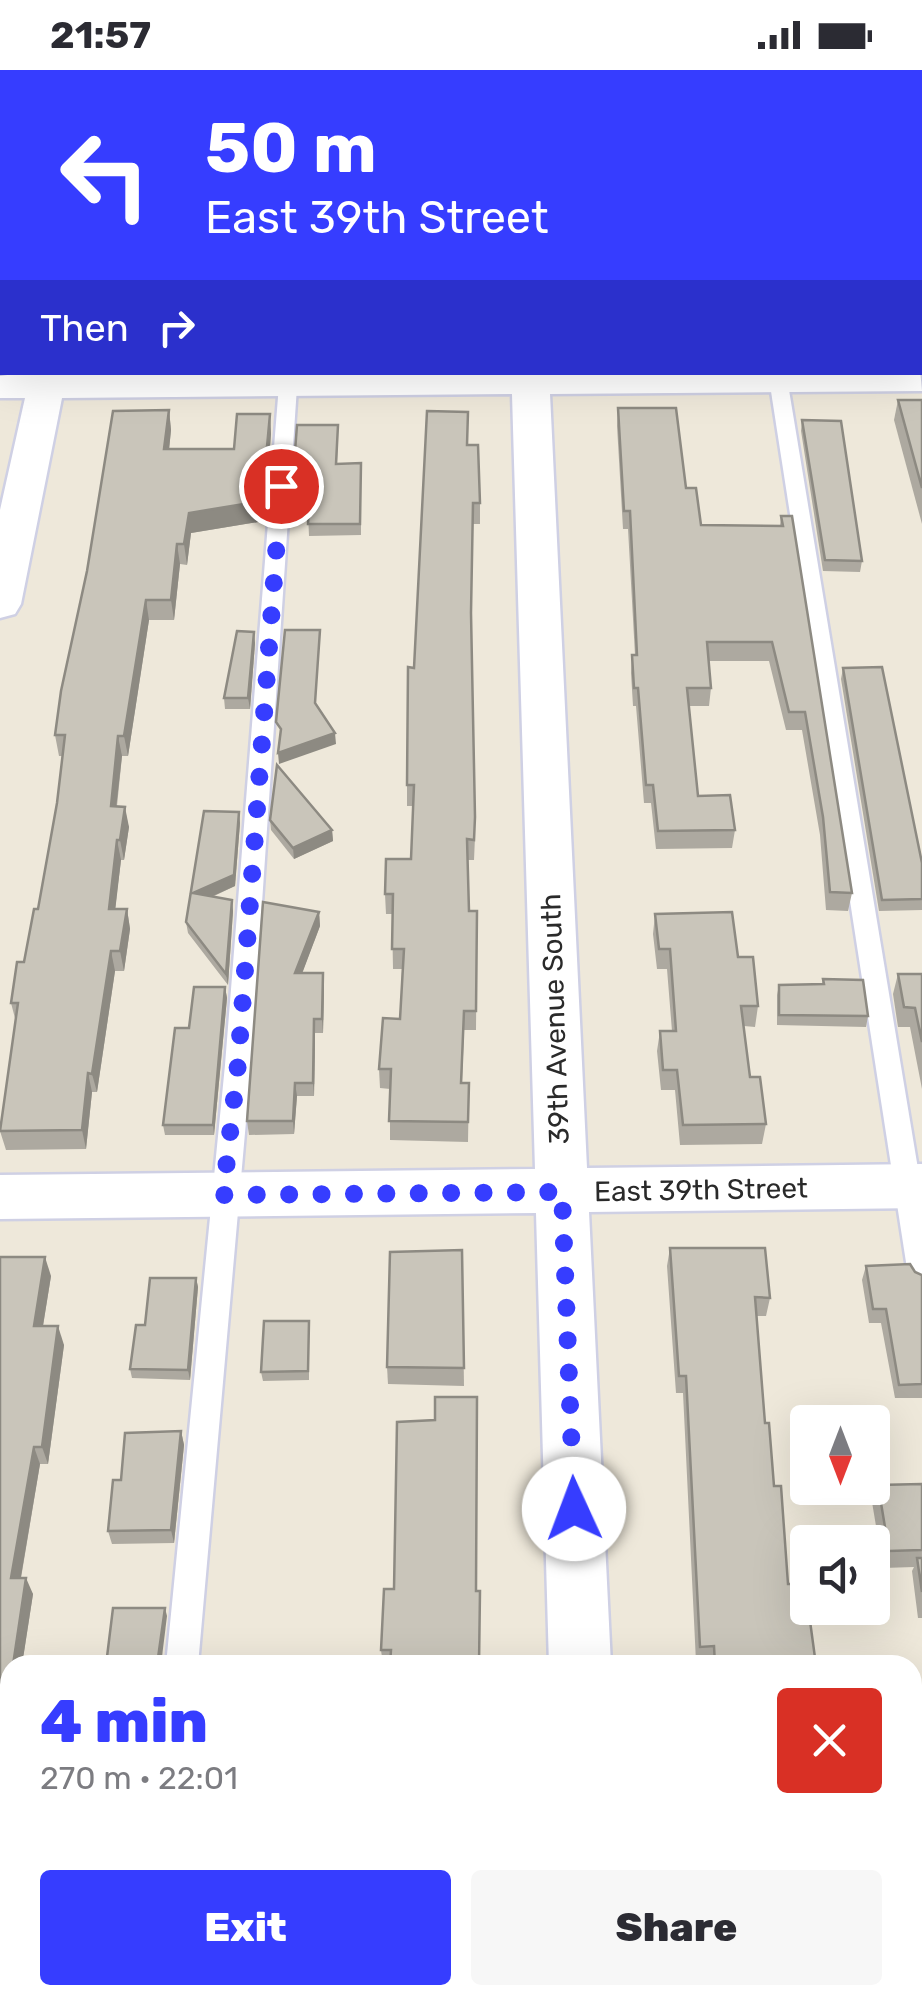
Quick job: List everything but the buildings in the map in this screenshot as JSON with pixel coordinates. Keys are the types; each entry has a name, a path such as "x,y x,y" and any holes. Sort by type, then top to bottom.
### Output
{"street":[{"path":"0,386 47,380 288,378 922,380"},
{"name":"39th Avenue South","path":"530,378 580,1655"},
{"path":"0,604 47,380"},
{"name":"East 39th Street","path":"0,1197 915,1186"}],"lane":[{"path":"778,377 915,1186 922,1275"},
{"path":"183,1655 238,1064 288,378"}],"route":[{"path":"281,486 238,1064 223,1195 562,1192 574,1509"}]}
